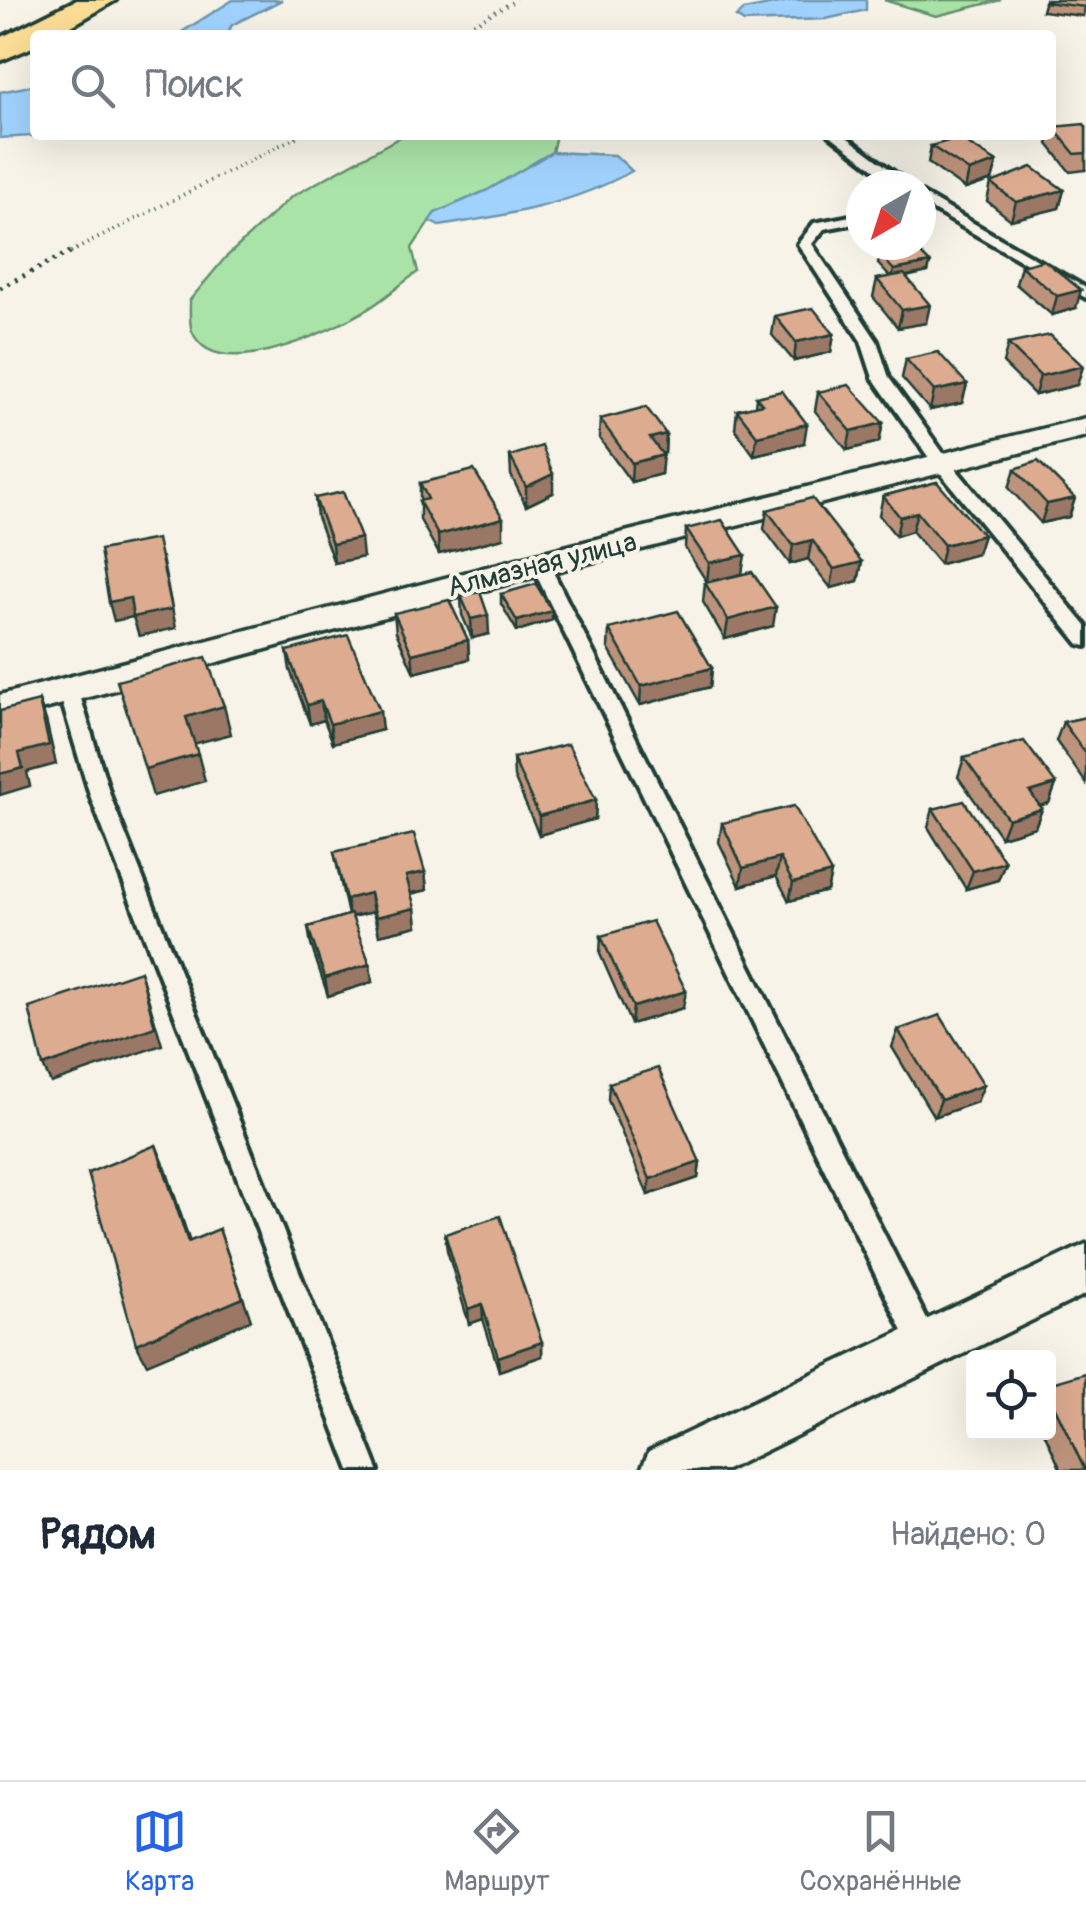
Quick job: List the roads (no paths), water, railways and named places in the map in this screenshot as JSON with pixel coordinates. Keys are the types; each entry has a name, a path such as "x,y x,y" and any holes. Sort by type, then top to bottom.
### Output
{"main road":[{"path":"43,30 100,0"}],"street":[{"name":"Алмазная улица","path":"0,708 540,564 788,505 940,461 1086,427"},
{"path":"668,1470 1086,1268"}],"lane":[{"path":"843,140 884,170"},
{"path":"936,214 1086,294"},
{"path":"846,221 819,226 804,244 869,341 881,378 940,461 1086,640"},
{"path":"540,564 924,1344"},
{"path":"69,692 102,798 364,1470"}],"water":[{"path":"233,0 282,0 229,30 185,30"},
{"path":"794,0 866,0 866,10 826,19 744,22 736,17 744,10"},
{"path":"30,86 30,136 0,138 0,92"},
{"path":"552,152 615,155 632,171 586,192 538,207 439,226 429,221 435,213 488,190"}]}
